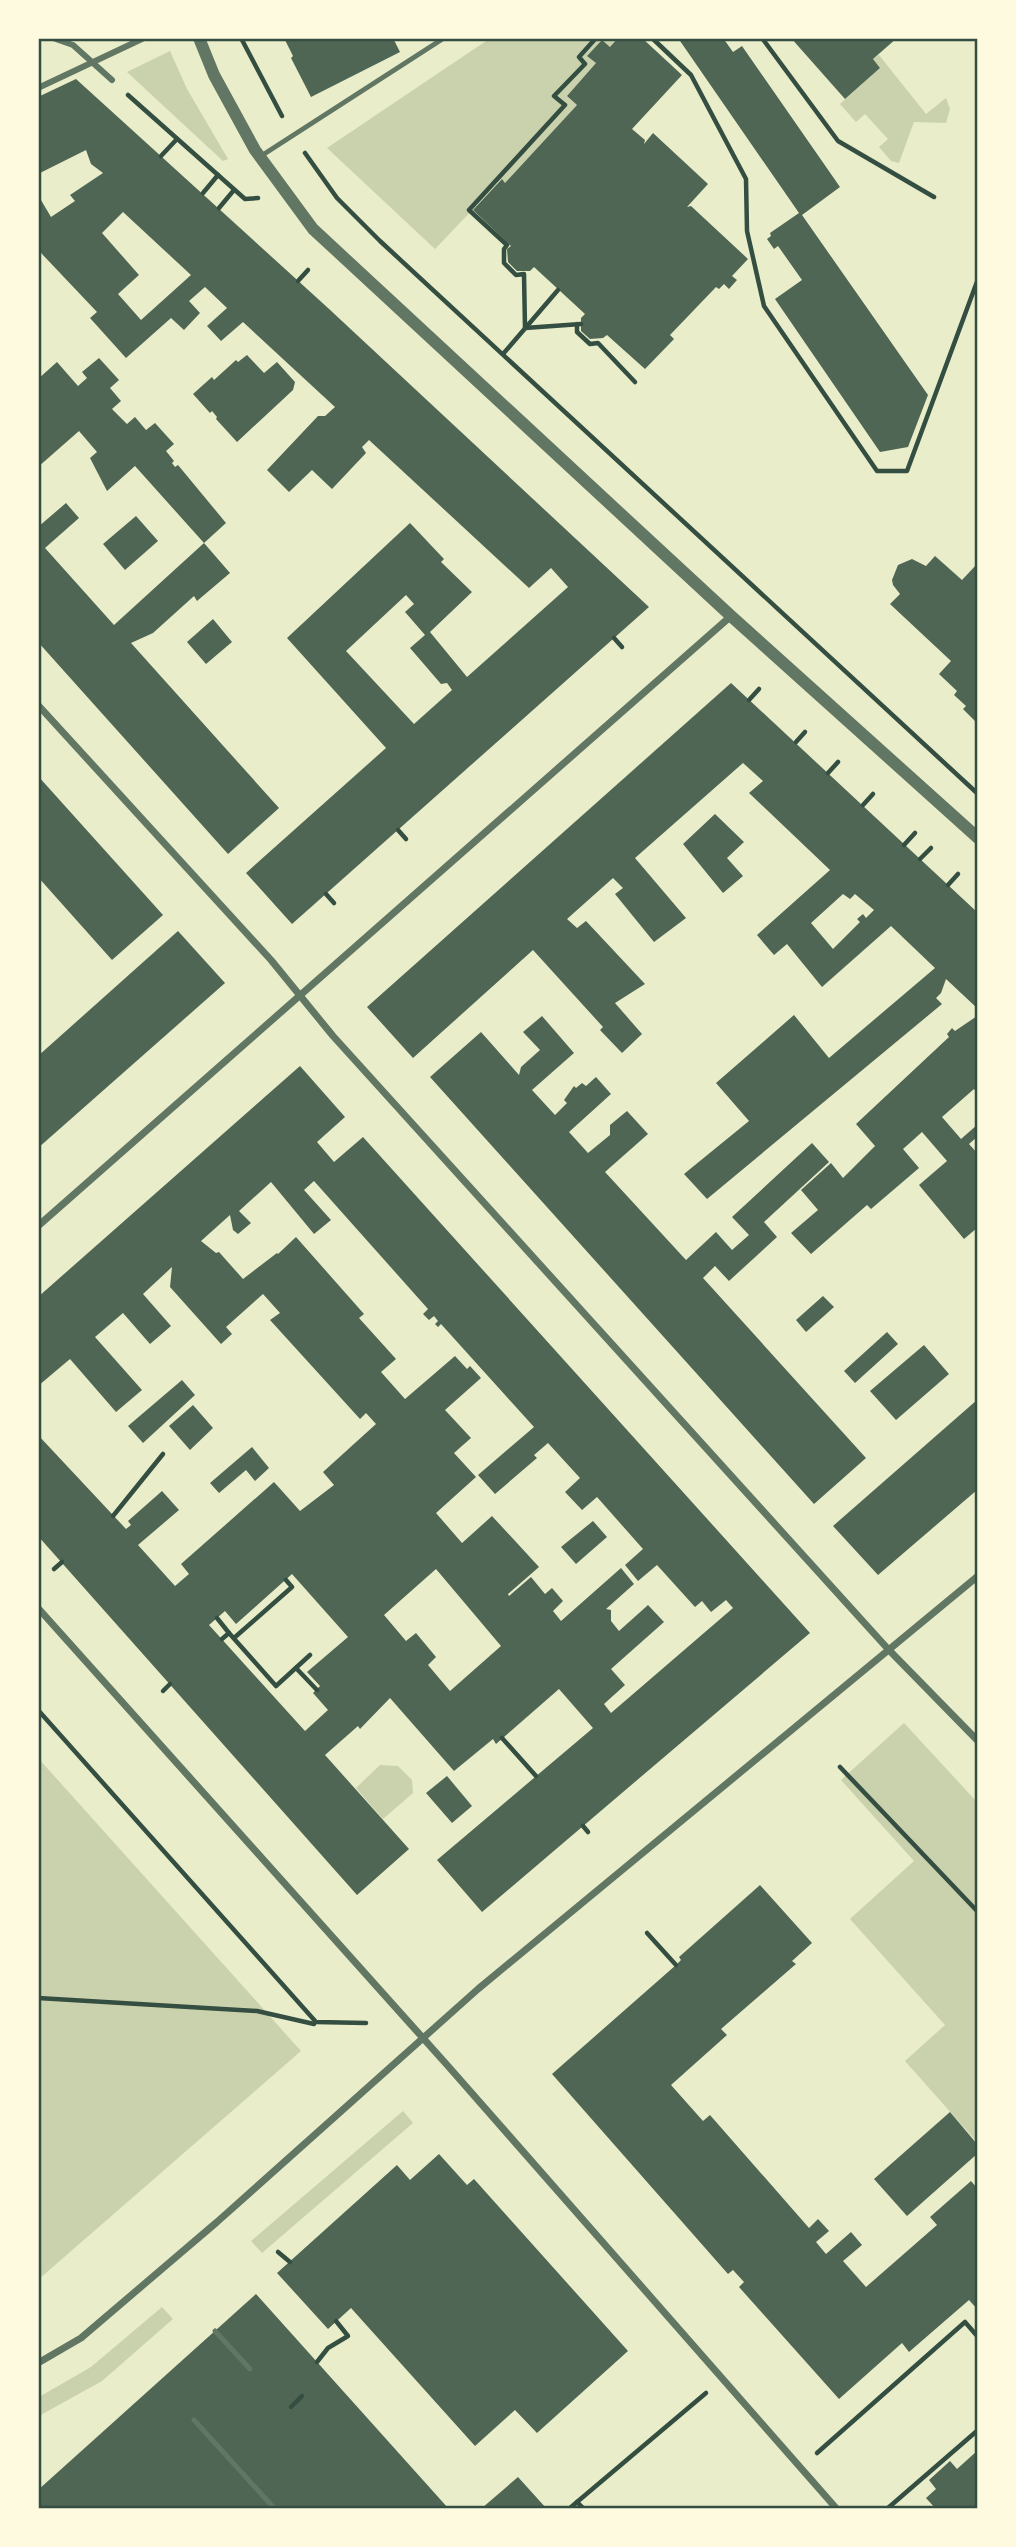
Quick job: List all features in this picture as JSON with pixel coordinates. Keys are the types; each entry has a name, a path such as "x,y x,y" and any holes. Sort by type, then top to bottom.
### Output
{"street":[{"path":"53,38 73,45 112,80"},
{"path":"38,88 144,38"},
{"path":"199,38 214,75 259,157 313,229 731,616 978,838"},
{"path":"49,83 52,90"},
{"path":"38,1226 731,616"},
{"path":"38,705 271,960 333,1036 888,1648 978,1741"},
{"path":"38,2363 80,2337 217,2222 422,2037 602,1885 978,1576"},
{"path":"38,1608 422,2037 836,2508"}],"lane":[{"path":"259,157 444,38"},
{"path":"215,2331 250,2369"},
{"path":"194,2420 274,2508"}],"path":[{"path":"241,38 293,135 337,198 978,794"},
{"path":"525,328 524,272 516,275 504,263 504,248 507,245 469,210 565,105 554,96 585,64 579,57 596,38"},
{"path":"652,38 691,75 746,179 747,231 764,306 877,471 907,471 978,279"},
{"path":"762,38 838,141 934,197"},
{"path":"112,80 245,199 287,194"},
{"path":"161,156 177,139"},
{"path":"202,193 218,175"},
{"path":"219,208 235,190"},
{"path":"298,281 308,270"},
{"path":"503,354 558,290"},
{"path":"525,328 579,324 577,332 590,344 597,341 635,382"},
{"path":"614,638 622,647"},
{"path":"749,700 759,689"},
{"path":"796,742 805,732"},
{"path":"828,773 838,762"},
{"path":"863,805 873,794"},
{"path":"398,830 406,839"},
{"path":"904,845 915,833"},
{"path":"920,859 931,848"},
{"path":"948,885 958,874"},
{"path":"327,894 334,902"},
{"path":"113,1516 163,1454"},
{"path":"54,1569 62,1562"},
{"path":"234,1638 292,1587 286,1580"},
{"path":"217,1618 276,1686 310,1655"},
{"path":"222,1639 229,1633"},
{"path":"296,1668 317,1690"},
{"path":"163,1691 170,1684"},
{"path":"38,1710 316,2022 366,2023"},
{"path":"502,1738 536,1776"},
{"path":"840,1767 978,1912"},
{"path":"583,1826 588,1832"},
{"path":"647,1933 676,1965"},
{"path":"38,1998 257,2011 314,2024"},
{"path":"278,2252 290,2262"},
{"path":"317,2362 328,2348 348,2336 336,2321"},
{"path":"800,2468 965,2322 978,2337"},
{"path":"569,2508 722,2379"},
{"path":"291,2407 302,2396"},
{"path":"888,2508 978,2430"},
{"path":"577,2502 583,2508"}],"green space":[{"path":"489,39 618,39 610,47 602,40 588,56 596,63 567,96 577,105 505,183 501,180 435,249 327,148"},
{"path":"170,51 187,89 228,159 223,161 127,72"},
{"path":"879,55 926,114 946,98 950,109 946,123 914,122 899,163 891,161 879,147 888,139 865,114 856,122 840,104 880,68 873,59"},
{"path":"904,1723 977,1802 977,2142 905,2061 945,2025 850,1919 914,1861 841,1780"},
{"path":"39,1759 301,2051 39,2279"},
{"path":"380,1765 398,1766 412,1780 413,1793 383,1819 356,1788"},
{"path":"403,2111 413,2123 262,2253 251,2241"},
{"path":"162,2307 173,2319 102,2381 39,2416 39,2397 91,2367"}],"building":[{"path":"284,38 393,38 400,52 311,97"},
{"path":"618,38 642,38 682,75 632,129 645,140 644,144 653,133 708,184 687,207 691,206 748,259 732,276 737,280 729,289 724,284 719,289 716,287 670,335 674,339 645,369 607,335 590,339 581,331 581,318 585,314 534,267 530,271 517,271 508,262 507,249 511,246 473,210 502,179 505,183 577,105 567,96 596,63 587,56 602,40 610,47"},
{"path":"678,38 723,38 733,52 742,46 840,187 802,215 928,395 908,447 880,452 775,299 802,280 778,246 774,249 767,239 771,236 770,233 799,213"},
{"path":"791,38 897,38 873,59 880,68 845,99"},
{"path":"76,79 328,308 649,607 292,924 246,873 386,748 287,638 410,523 444,559 441,562 472,592 430,632 467,677 568,587 551,568 529,588 369,440 362,447 366,453 332,489 312,470 289,492 267,470 318,416 325,416 335,407 243,322 221,341 207,326 227,308 205,287 189,301 200,313 184,330 171,318 126,358 90,318 97,312 38,248 38,195 51,217 75,201 70,195 103,173 91,164 86,150 38,174 38,97","holes":["123,212 191,275 141,320 118,294 139,275 102,233","406,595 414,604 405,612 425,635 410,648 441,684 447,683 452,690 414,724 346,651"]},
{"path":"247,355 264,373 277,362 295,382 293,390 237,442 212,411 210,413 193,394 212,377 214,380 236,360 238,362"},
{"path":"99,358 119,380 110,388 121,401 112,409 127,424 135,417 146,430 155,423 174,444 166,451 174,461 172,463 175,467 178,465 226,523 204,543 135,466 107,491 90,458 97,452 79,431 38,467 38,379 57,362 78,386 87,378 82,372"},
{"path":"66,503 79,518 45,548 114,625 204,543 230,573 197,601 194,596 153,633 131,643 279,808 228,854 38,642 38,527"},
{"path":"136,516 158,541 125,570 103,544"},
{"path":"935,556 962,580 977,564 977,723 963,709 966,706 954,695 957,691 939,674 951,661 890,604 900,594 892,580 898,565 912,559 926,566"},
{"path":"213,619 232,642 206,664 187,642"},
{"path":"731,683 977,912 977,1008 946,979 936,998 942,1004 707,1199 684,1174 749,1121 716,1083 794,1015 829,1058 935,968 891,926 822,987 787,944 774,955 757,935 830,870 749,793 763,781 743,763 635,858 686,918 654,942 615,894 623,888 613,878 567,919 577,928 586,921 645,984 615,1003 642,1034 622,1053 600,1030 603,1027 533,950 413,1058 367,1007","holes":["843,894 850,899 855,894 874,910 866,918 863,914 857,919 860,922 833,949 811,923"]},
{"path":"38,776 163,915 112,960 38,877"},
{"path":"715,814 744,842 727,858 743,876 723,893 683,844"},
{"path":"178,931 225,983 38,1148 38,1056"},
{"path":"542,1016 574,1053 532,1090 555,1115 567,1103 564,1100 574,1086 576,1088 582,1083 586,1086 596,1077 611,1094 569,1132 588,1153 610,1135 610,1125 627,1111 648,1134 605,1172 686,1260 716,1232 732,1250 749,1235 732,1217 812,1143 829,1162 764,1222 777,1237 729,1281 715,1266 703,1278 866,1458 814,1504 430,1077 481,1032 519,1075 521,1067 540,1050 523,1032"},
{"path":"977,1016 977,1093 974,1089 942,1117 961,1139 977,1125 977,1137 969,1144 977,1153 977,1228 964,1239 919,1185 947,1161 922,1132 903,1149 919,1168 871,1209 867,1205 811,1254 791,1233 818,1210 801,1190 831,1163 843,1178 875,1146 856,1124 949,1037 947,1034 952,1028 955,1031"},
{"path":"300,1066 345,1117 317,1142 334,1162 363,1137 810,1633 482,1912 437,1860 593,1728 559,1689 496,1744 493,1739 454,1771 390,1698 360,1729 358,1726 325,1755 409,1849 357,1895 38,1536 38,1435 126,1529 131,1525 128,1521 162,1491 179,1510 138,1545 175,1586 189,1574 181,1564 274,1482 300,1511 334,1485 323,1472 376,1424 366,1413 360,1419 270,1320 280,1313 263,1294 226,1327 232,1334 221,1344 170,1287 172,1267 143,1294 171,1326 150,1344 123,1313 95,1337 142,1390 116,1412 70,1359 38,1386 38,1297","holes":["314,1181 428,1309 423,1314 429,1320 434,1316 438,1321 435,1324 438,1327 441,1324 534,1427 478,1475 495,1494 537,1458 534,1455 548,1443 580,1478 565,1492 582,1510 597,1497 643,1549 625,1565 638,1581 657,1565 695,1607 702,1601 711,1612 726,1600 733,1608 611,1713 604,1704 625,1685 611,1669 664,1622 648,1605 619,1631 611,1621 611,1610 606,1609 634,1584 621,1568 561,1621 553,1611 563,1601 552,1588 545,1594 531,1577 509,1596 508,1594 539,1567 492,1516 462,1543 436,1513 476,1477 454,1453 471,1438 445,1410 481,1378 470,1366 467,1369 455,1356 405,1399 381,1372 396,1359 359,1318 364,1314 296,1237 278,1254 243,1279 219,1252 216,1253 201,1241 230,1215 233,1230 238,1234 251,1223 239,1211 271,1182 314,1234 331,1220 304,1190","436,1569 501,1646 450,1691 428,1665 436,1657 416,1633 406,1641 384,1615","292,1574 348,1637 307,1672 320,1686 313,1693 328,1710 305,1731 209,1625 225,1611 236,1624"]},
{"path":"823,1296 834,1307 806,1332 796,1320"},
{"path":"887,1332 898,1344 855,1383 844,1371"},
{"path":"924,1345 949,1374 896,1420 870,1391"},
{"path":"182,1380 195,1395 143,1443 128,1426"},
{"path":"977,1400 977,1490 878,1575 833,1526"},
{"path":"193,1405 213,1428 190,1450 169,1426"},
{"path":"252,1447 269,1468 255,1481 246,1470 219,1493 210,1483"},
{"path":"593,1521 607,1537 576,1564 561,1547"},
{"path":"447,1776 472,1806 452,1823 426,1793"},
{"path":"760,1885 812,1943 792,1961 796,1964 721,2029 727,2035 671,2085 703,2121 710,2115 809,2228 818,2219 829,2231 816,2242 826,2254 851,2232 862,2245 843,2261 866,2287 937,2225 930,2217 971,2181 977,2188 977,2309 969,2300 909,2352 902,2343 839,2399 739,2287 744,2282 733,2270 728,2274 552,2074 676,1965 681,1960 679,1957"},
{"path":"950,2112 977,2144 977,2154 907,2216 874,2179"},
{"path":"439,2154 467,2185 474,2179 628,2351 537,2433 515,2410 475,2446 351,2308 328,2329 277,2273 397,2165 410,2180"},
{"path":"256,2294 448,2508 38,2508 38,2490"},
{"path":"977,2451 977,2508 935,2508 926,2498 936,2489 929,2480 950,2461 957,2469"},
{"path":"518,2477 546,2508 482,2508"}]}
